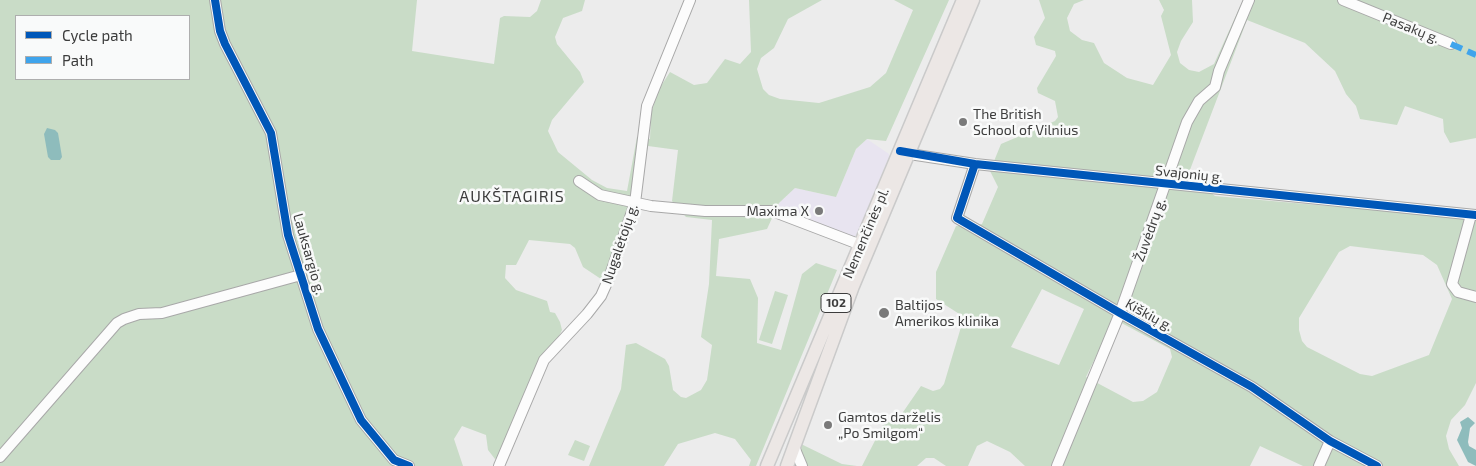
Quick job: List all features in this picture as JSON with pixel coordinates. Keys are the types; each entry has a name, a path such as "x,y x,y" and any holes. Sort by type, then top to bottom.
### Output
{"main road":[{"name":"Nemenčinės pl.","path":"787,466 853,286 963,0"},
{"name":"Nemenčinės pl.","path":"768,466 861,245 973,0"}],"street":[{"name":"Lauksargio g.","path":"215,0 217,17 226,44 271,133 288,235 318,329 361,420 394,460 409,466"},
{"name":"Nugalėtojų g.","path":"499,466 544,360 601,296 622,245 635,203 647,106 690,0"},
{"name":"Žuvėdrų g.","path":"1056,466 1120,313 1163,195 1165,184 1187,122 1199,101 1214,86 1250,0"},
{"name":"Pasakų g.","path":"1343,0 1451,44"},
{"name":"Svajonių g.","path":"904,153 975,164 1474,215"},
{"name":"Kiškių g.","path":"975,164 957,218 1252,387 1330,441 1377,466"},
{"path":"579,181 600,195 635,203 705,211 772,211 861,245"},
{"path":"1474,215 1452,284 1458,292 1476,297"},
{"name":"Lauksargio g.","path":"0,457 117,323 132,316 162,313 301,275"},
{"path":"1319,466 1330,441"},
{"path":"794,448 802,466"}],"shaded area":[{"path":"867,139 889,154 889,157 857,234 848,245 774,216 779,203 795,188 836,197 856,149"}],"green space":[{"path":"0,0 417,0 412,51 494,64 500,18 504,16 530,17 537,11 541,0 585,0 582,11 563,18 555,37 557,44 580,72 584,82 552,120 548,131 558,152 592,180 607,188 627,191 637,137 650,139 651,113 659,89 670,72 694,85 707,83 725,59 740,64 751,52 749,0 822,0 788,19 774,48 761,58 757,69 763,89 769,95 780,99 819,103 870,87 886,73 913,10 894,0 949,0 886,141 867,139 856,149 836,197 795,188 779,203 767,229 719,239 716,276 750,279 758,298 757,343 781,350 802,274 816,263 837,270 756,466 749,466 751,460 735,439 715,433 678,444 664,466 589,466 621,389 626,345 636,343 665,359 669,366 673,390 681,397 686,398 701,390 707,380 712,345 701,337 709,284 712,220 686,217 672,201 678,150 648,146 638,199 625,249 601,279 583,267 575,248 570,244 529,240 516,265 506,265 505,278 516,290 547,301 550,312 555,313 562,330 499,457 495,459 488,450 486,435 462,426 454,439 463,466 0,466"},
{"path":"1039,0 1084,0 1074,4 1067,18 1070,31 1082,40 1094,43 1104,63 1127,78 1153,85 1171,55 1161,16 1164,10 1159,0 1192,0 1193,22 1181,41 1177,52 1180,63 1189,70 1199,72 1214,64 1243,0 1476,0 1476,138 1450,143 1444,132 1443,119 1405,106 1397,125 1360,119 1356,106 1346,94 1335,71 1305,43 1247,20 1188,175 1215,196 1476,219 1476,383 1465,405 1451,420 1446,436 1449,449 1459,466 1303,466 1260,446 1250,466 1025,466 1010,452 987,441 977,446 968,466 946,466 934,458 926,458 917,466 862,466 883,425 901,415 921,386 933,391 940,389 944,384 964,317 936,299 936,272 956,226 982,224 998,187 990,171 1001,144 1055,121 1058,117 1055,101 1038,93 1037,88 1056,56 1055,51 1036,45 1034,37 1045,18","holes":["1350,246 1423,255 1437,265 1452,299 1429,355 1372,376 1360,374 1307,347 1302,341 1299,330 1299,318 1339,252","1042,289 1084,309 1059,365 1011,347","1114,319 1170,349 1172,357 1157,392 1143,401 1133,402 1086,377"]},
{"path":"775,291 788,295 772,344 759,340"},
{"path":"575,440 590,446 584,461 568,455"},
{"path":"801,444 842,464 857,466 793,466"}],"water":[{"path":"47,128 58,133 62,157 60,160 51,160 48,157 44,134"},
{"path":"1468,417 1475,423 1470,428 1468,442 1469,446 1476,450 1476,466 1468,462 1457,440 1462,428 1460,422"}],"marked path":[{"path":"1451,44 1476,55"}],"cycle path":[{"path":"215,0 220,31 225,44 271,133 288,235 318,329 361,420 394,460 409,466"},
{"path":"900,151 975,164 1476,215"},
{"path":"975,164 957,218 1252,387 1330,441 1377,466"}],"place":[{"name":"The British School of Vilnius","path":"963,122"},
{"name":"Maxima X","path":"819,211"},
{"name":"Baltijos Amerikos klinika","path":"884,313"},
{"name":"Gamtos darželis „Po Smilgom“","path":"828,425"}],"district":[{"name":"AUKŠTAGIRIS","path":"512,197"}]}
